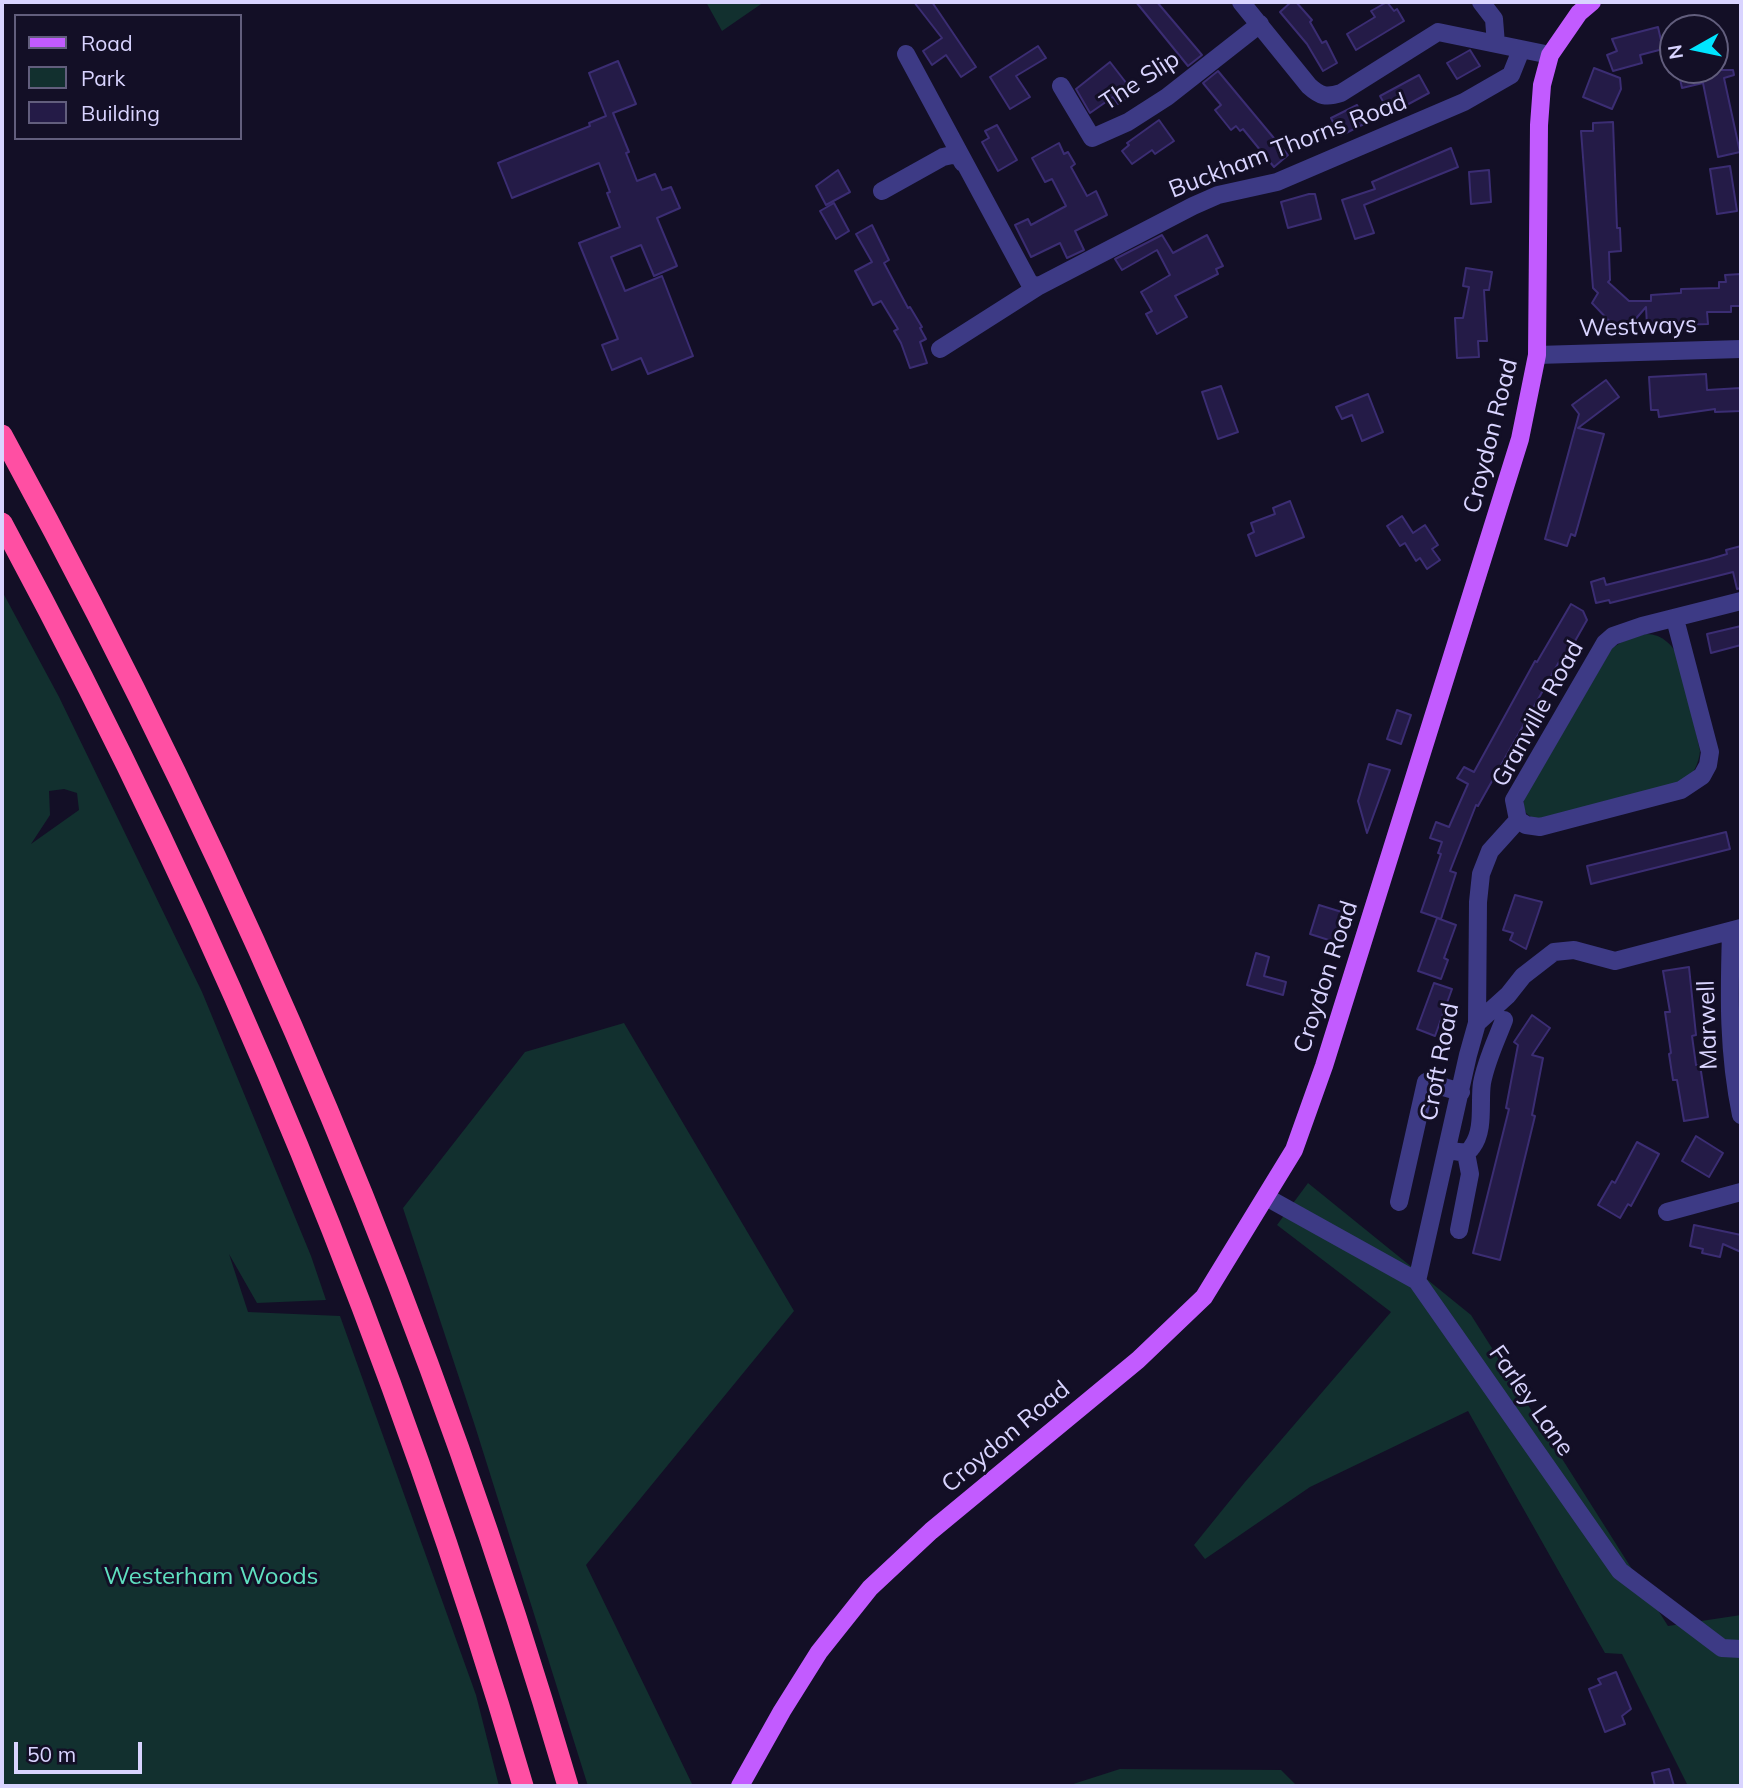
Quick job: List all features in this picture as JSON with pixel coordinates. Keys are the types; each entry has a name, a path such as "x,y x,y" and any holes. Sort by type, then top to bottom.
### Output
{"highway":[{"path":"2,435 78,576 160,738 320,1089 451,1426 510,1597 568,1786"},
{"path":"2,523 64,639 145,802 216,956 293,1134 424,1475 482,1648 523,1786"}],"main road":[{"name":"Croydon Road","path":"740,1786 819,1652 870,1588 931,1531 1138,1360 1204,1297 1294,1150 1324,1066 1512,465 1532,388 1537,355 1539,125 1542,85 1550,55 1579,13 1592,2"}],"street":[{"path":"1241,2 1309,86 1319,95 1330,97 1438,32 1550,55"},
{"path":"1481,2 1494,19 1496,44"},
{"name":"The Slip","path":"1061,86 1092,138 1128,122 1167,97 1260,24"},
{"name":"Buckham Thorns Road","path":"940,349 1040,286 1193,206 1218,195 1277,182 1464,102 1511,75 1521,50"},
{"path":"906,54 963,163"},
{"path":"881,191 943,157 959,156 1030,284 1040,286"},
{"name":"Westways","path":"1537,355 1741,349"},
{"name":"Granville Road","path":"1675,619 1710,752 1708,765 1702,776 1681,790 1540,827 1526,825 1518,820 1514,800 1605,643 1621,633 1741,601"},
{"name":"Croft Road","path":"1417,1281 1477,1023 1478,902 1481,874 1490,851 1518,820"},
{"path":"1477,1023 1508,995 1523,976 1553,952 1574,950 1615,961 1736,930"},
{"name":"Marwell","path":"1736,930 1728,1014 1733,1074 1741,1115"},
{"path":"1447,1150 1466,1153 1471,1150 1476,1139 1482,1083 1504,1020"},
{"path":"1399,1202 1426,1082 1461,1092"},
{"path":"1459,1230 1470,1174 1466,1153"},
{"path":"1667,1212 1741,1192"},
{"name":"Farley Lane","path":"1266,1197 1417,1281 1620,1571 1722,1648 1741,1649"}],"green space":[{"path":"706,2 764,2 722,31"},
{"name":"Westerham Woods","path":"2,591 59,697 202,992 311,1256 326,1300 257,1303 229,1254 248,1312 340,1316 476,1695 499,1786 2,1786","holes":["64,789 77,793 79,810 31,844 50,815 49,791"]},
{"path":"1646,634 1658,636 1667,642 1680,661 1700,751 1693,773 1683,783 1538,820 1531,817 1526,813 1524,799 1612,648 1627,639"},
{"path":"624,1023 794,1311 586,1565 693,1786 588,1786 475,1426 403,1208 525,1052"},
{"path":"1308,1183 1471,1315 1668,1626 1741,1615 1741,1786 1688,1786 1622,1654 1605,1653 1468,1411 1310,1487 1205,1559 1194,1545 1391,1312 1277,1225"},
{"path":"1120,1769 1281,1770 1297,1786 1067,1786"}],"building":[{"path":"914,2 932,2 976,67 961,77 946,55 932,65 923,51 942,38"},
{"path":"1136,2 1157,2 1202,55 1188,66"},
{"path":"1291,2 1296,2 1312,20 1310,22 1322,43 1326,41 1337,63 1323,71 1307,44 1280,12"},
{"path":"1387,2 1394,11 1397,9 1404,21 1356,50 1347,34 1375,17 1371,11"},
{"path":"1658,27 1659,50 1640,55 1642,63 1613,71 1607,55 1617,51 1612,39"},
{"path":"1038,46 1046,58 1016,76 1030,97 1010,109 990,77"},
{"path":"1470,50 1480,66 1457,79 1447,63"},
{"path":"618,61 636,104 613,113 629,152 626,153 637,181 655,174 662,190 671,187 680,208 657,218 677,266 654,276 641,245 611,257 625,291 662,276 693,356 648,374 641,358 612,370 602,345 618,339 579,243 620,227 599,163 512,198 498,163 590,126 589,123 606,116 589,73"},
{"path":"1110,62 1134,93 1118,104 1113,97 1090,113 1076,89"},
{"path":"1594,68 1620,78 1621,89 1612,109 1583,97"},
{"path":"1218,71 1288,155 1274,167 1243,129 1240,131 1236,126 1231,130 1215,110 1221,105 1203,83"},
{"path":"1419,75 1429,93 1390,114 1380,96"},
{"path":"1681,84 1699,84 1682,88"},
{"path":"1703,84 1725,84 1740,152 1718,157"},
{"path":"1357,105 1366,123 1340,136 1331,118"},
{"path":"1159,120 1174,141 1155,154 1152,150 1132,164 1122,151 1129,145 1127,143"},
{"path":"1613,122 1617,228 1620,228 1621,251 1609,252 1608,282 1629,301 1651,301 1651,295 1681,293 1681,289 1719,288 1719,282 1726,282 1725,275 1741,274 1741,306 1731,306 1731,312 1707,312 1708,324 1647,326 1646,307 1627,329 1619,322 1615,327 1592,303 1598,293 1593,288 1581,131 1593,131 1593,123"},
{"path":"997,125 1017,160 998,171 982,142 989,138 985,131"},
{"path":"1059,143 1064,154 1068,152 1075,164 1071,167 1087,196 1096,191 1107,215 1075,231 1084,250 1067,258 1060,243 1031,257 1015,225 1028,219 1031,225 1066,206 1052,179 1045,182 1032,158"},
{"path":"1451,148 1458,167 1364,205 1374,233 1355,239 1342,200 1375,189 1372,182"},
{"path":"1730,166 1737,211 1717,214 1710,169"},
{"path":"838,170 850,192 826,205 816,186"},
{"path":"1489,170 1491,202 1471,204 1469,172"},
{"path":"1315,194 1321,219 1288,228 1281,202"},
{"path":"834,203 849,231 836,239 820,211"},
{"path":"872,225 889,260 884,263 908,308 910,307 922,327 920,328 926,339 920,342 927,363 910,368 894,331 898,329 881,301 873,305 855,271 872,262 856,234"},
{"path":"1162,235 1173,253 1207,235 1223,266 1216,269 1218,274 1175,296 1187,317 1157,334 1146,314 1152,311 1141,292 1170,275 1157,250 1122,270 1115,259"},
{"path":"1466,268 1492,272 1489,290 1484,290 1487,341 1478,341 1479,357 1457,358 1455,318 1463,318 1469,287 1463,286"},
{"path":"1706,374 1707,390 1741,388 1741,411 1715,412 1715,409 1659,417 1658,410 1651,410 1649,377"},
{"path":"1606,380 1619,397 1578,428 1604,434 1575,536 1571,534 1567,546 1545,539 1579,414 1572,405"},
{"path":"1221,386 1238,432 1218,439 1202,392"},
{"path":"1368,394 1383,432 1362,441 1352,415 1342,419 1336,407"},
{"path":"1290,501 1304,537 1256,556 1248,535 1254,532 1251,523 1275,514 1273,508"},
{"path":"1402,516 1413,533 1425,525 1438,545 1432,549 1440,560 1427,569 1420,558 1416,561 1405,543 1400,546 1387,526"},
{"path":"1741,546 1741,588 1737,589 1733,572 1610,603 1609,600 1596,603 1591,582 1604,578 1606,585 1710,559 1727,554 1726,550"},
{"path":"1571,604 1583,611 1587,620 1562,664 1559,662 1478,806 1476,805 1450,871 1456,873 1441,919 1421,912 1441,854 1438,853 1442,842 1430,838 1436,822 1449,827 1468,784 1457,778 1464,767 1474,772 1535,661 1537,662"},
{"path":"1741,626 1741,645 1711,653 1707,634"},
{"path":"1397,710 1411,715 1401,744 1387,739"},
{"path":"1369,764 1390,770 1367,833 1358,801"},
{"path":"1726,832 1730,849 1591,884 1587,866"},
{"path":"1515,895 1542,902 1526,949 1510,940 1513,933 1503,930"},
{"path":"1319,905 1345,913 1338,943 1310,934"},
{"path":"1437,918 1456,925 1444,958 1448,960 1441,979 1418,971"},
{"path":"1256,953 1269,957 1264,976 1286,982 1283,995 1247,985"},
{"path":"1689,967 1696,1035 1692,1036 1696,1065 1700,1065 1708,1117 1684,1121 1677,1080 1673,1080 1669,1054 1665,1012 1670,1012 1663,971"},
{"path":"1434,983 1452,989 1435,1036 1417,1029"},
{"path":"1532,1015 1550,1028 1532,1055 1543,1058 1532,1115 1535,1116 1500,1260 1473,1253 1509,1109 1506,1108 1518,1045 1514,1042"},
{"path":"1696,1136 1723,1153 1709,1177 1682,1161"},
{"path":"1637,1142 1659,1154 1631,1206 1628,1204 1620,1218 1598,1205 1612,1181 1615,1183"},
{"path":"1694,1225 1741,1235 1741,1252 1723,1244 1720,1257 1702,1253 1703,1249 1690,1246"},
{"path":"1616,1672 1631,1709 1622,1716 1625,1724 1605,1732 1589,1689 1601,1684 1598,1679"},
{"path":"1669,1769 1674,1786 1655,1786 1652,1773"}]}
